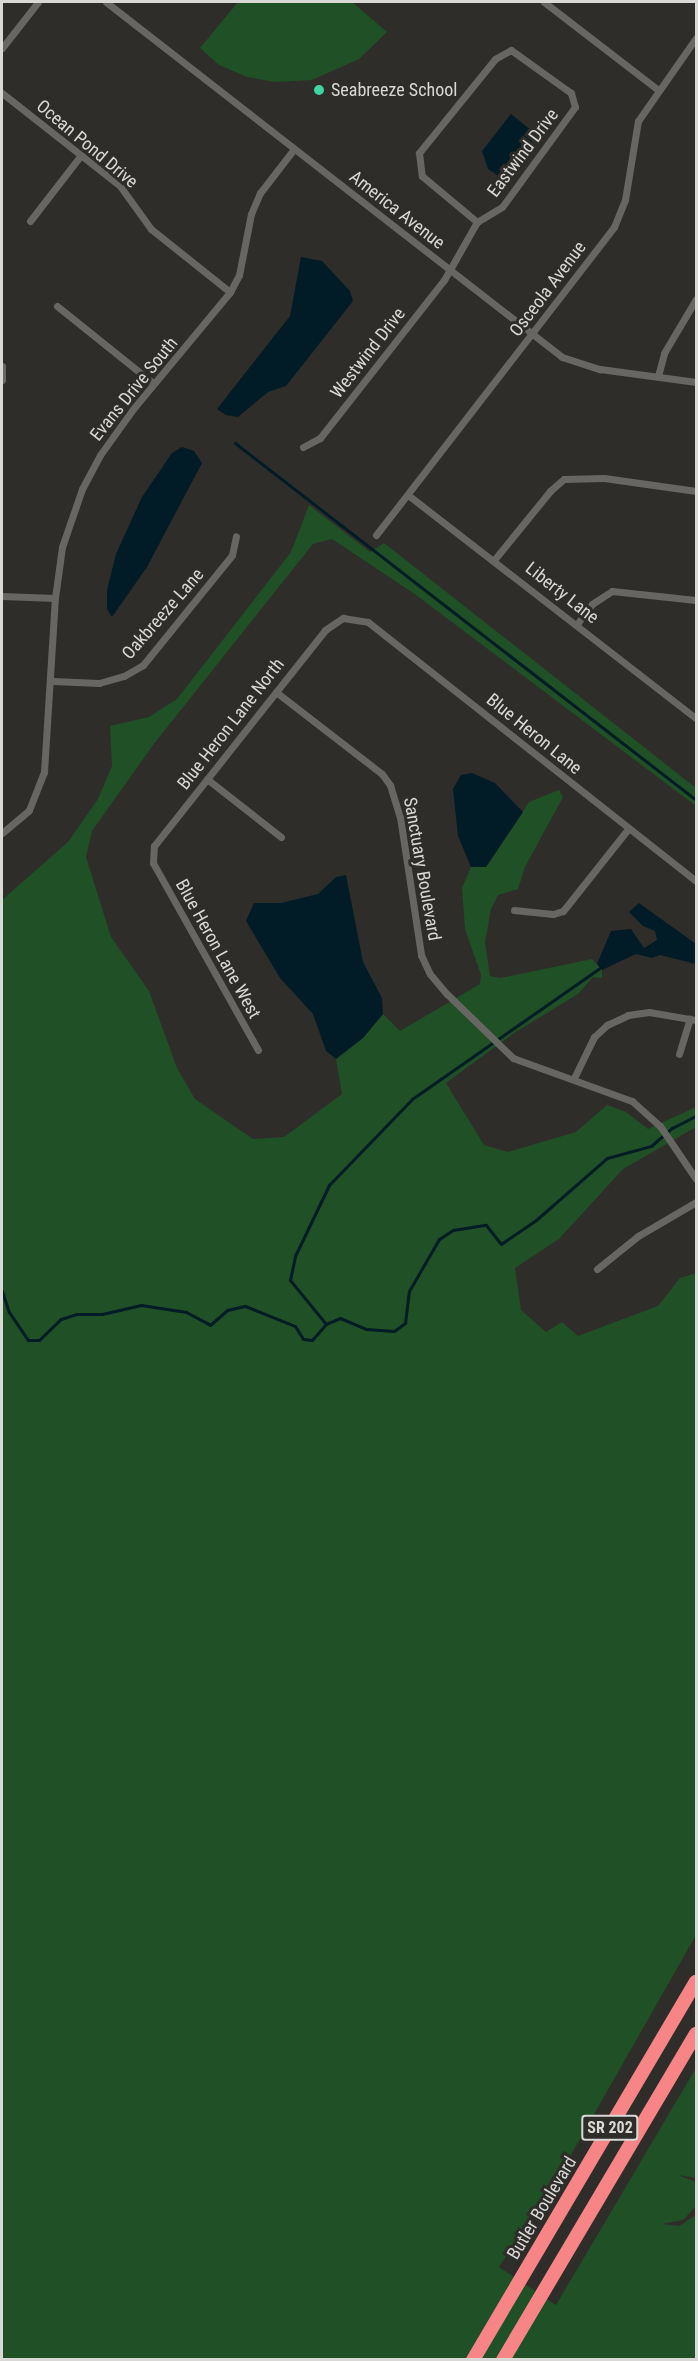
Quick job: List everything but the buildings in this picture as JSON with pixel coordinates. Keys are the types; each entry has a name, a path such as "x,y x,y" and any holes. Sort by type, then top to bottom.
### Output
{"highway":[{"name":"Butler Boulevard","path":"473,2360 696,1982"},
{"name":"SR 202","path":"503,2360 696,2034"}],"street":[{"path":"2,48 39,2"},
{"name":"America Avenue","path":"106,2 532,336 575,364 696,382"},
{"path":"544,2 657,89"},
{"name":"Osceola Avenue","path":"376,535 532,336 614,226 626,200 638,121 657,89 695,44"},
{"name":"Eastwind Drive","path":"448,269 477,222 502,207 575,107 570,93 520,52 502,52 419,153 422,176 477,222"},
{"name":"Ocean Pond Drive","path":"2,93 129,195 151,229 230,292"},
{"name":"Evans Drive South","path":"2,833 29,810 39,794 48,748 53,681 55,598 62,547 82,489 100,455 153,383 188,347 230,292 239,275 251,214 260,193 294,149"},
{"path":"30,221 81,155"},
{"name":"Westwind Drive","path":"303,447 320,438 444,280 448,269"},
{"path":"657,376 669,344 696,298"},
{"path":"57,306 153,383"},
{"path":"2,366 2,380"},
{"path":"494,560 550,491 564,479 604,478 696,491"},
{"name":"Liberty Lane","path":"408,495 578,624 696,718"},
{"name":"Oakbreeze Lane","path":"53,681 99,683 124,676 142,665 237,549 236,536"},
{"path":"578,624 592,604 612,591 696,600"},
{"path":"2,596 55,598"},
{"name":"Blue Heron Lane North","path":"153,863 154,846 276,692 333,622 349,619"},
{"name":"Blue Heron Lane","path":"349,619 368,622 696,881"},
{"name":"Sanctuary Boulevard","path":"276,692 382,774 390,785 400,817 421,956 430,974 501,1051 521,1061 574,1078 633,1101 660,1126 696,1179"},
{"path":"207,779 281,837"},
{"path":"514,910 552,914 563,910 628,829"},
{"name":"Blue Heron Lane West","path":"153,863 258,1050"},
{"path":"574,1078 594,1037 607,1025 628,1015 650,1012 693,1019 678,1054"},
{"path":"597,1269 638,1236 696,1202"}],"green space":[{"path":"238,2 352,2 387,32 359,59 312,80 275,82 247,77 219,65 200,48"},
{"path":"309,505 370,552 384,543 696,788 696,806 416,595 332,539 313,544 153,745 92,831 86,857 111,937 149,991 177,1068 195,1099 253,1139 284,1137 342,1094 336,1059 363,1038 383,1014 400,1031 480,984 481,975 465,929 462,888 471,867 486,867 529,802 559,790 563,797 525,867 518,889 498,895 491,909 485,942 490,976 501,978 592,959 602,970 602,978 593,977 578,994 514,1033 446,1083 484,1145 508,1152 576,1132 607,1105 626,1112 648,1129 696,1107 696,1127 623,1169 559,1239 515,1268 521,1310 546,1332 562,1322 578,1336 658,1306 680,1278 696,1273 696,1935 564,2167 499,2267 556,2305 696,2068 696,2178 678,2175 696,2182 696,2206 683,2220 662,2224 679,2226 696,2215 696,2359 2,2360 2,900 68,842 98,799 112,766 110,726 149,717 177,699 291,552"}],"water":[{"path":"511,114 537,135 502,178 488,169 482,151"},
{"path":"301,257 322,261 350,291 353,301 286,386 268,392 238,417 226,415 217,409 290,316"},
{"path":"182,447 194,451 202,463 147,567 112,617 107,609 107,590 116,554 142,497 172,453"},
{"path":"472,773 495,783 523,812 486,867 471,867 458,836 453,789 461,775"},
{"path":"346,875 363,962 382,998 383,1014 363,1038 336,1059 326,1051 313,1014 280,978 246,921 254,903 281,903 318,894 336,877"},
{"path":"639,903 696,944 696,964 660,955 652,958 636,954 602,970 597,964 611,931 631,929 644,948 657,940 655,931 643,926 629,912"}],"waterway":[{"path":"235,443 696,800"},
{"path":"326,1324 290,1280 295,1256 329,1185 412,1099 600,968"},
{"path":"2,1291 9,1312 28,1340 39,1340 61,1319 76,1314 102,1314 141,1305 186,1312 210,1325 227,1310 245,1306 295,1326 303,1339 312,1340 326,1324 340,1318 366,1329 394,1331 405,1323 409,1291 439,1239 453,1230 486,1225 501,1244 536,1220 607,1158 651,1146 672,1128 696,1116"}],"place":[{"name":"Seabreeze School","path":"319,90"}]}
